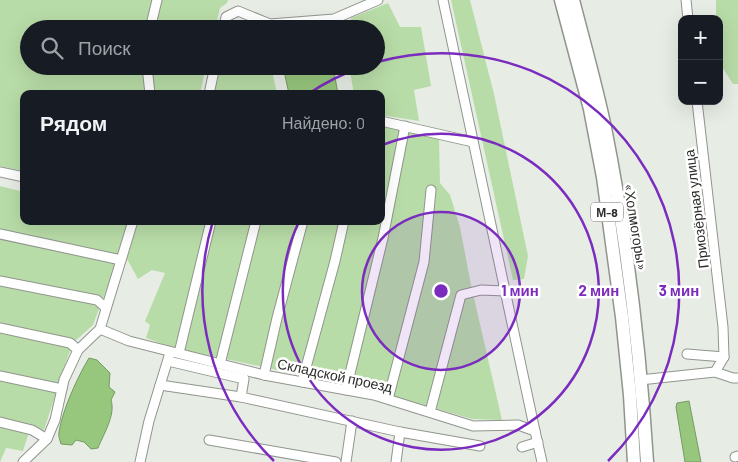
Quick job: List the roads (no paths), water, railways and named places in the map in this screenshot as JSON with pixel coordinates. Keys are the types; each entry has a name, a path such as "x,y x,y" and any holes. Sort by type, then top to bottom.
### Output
{"highway":[{"name":"«Холмогоры»","path":"561,0 590,110 602,177 622,317 630,395 634,462"},
{"name":"«Холмогоры»","path":"573,0 593,76 614,177 630,285 647,462"}],"street":[{"path":"152,20 156,0"},
{"path":"237,0 238,10"},
{"path":"321,20 334,19 378,0"},
{"path":"443,0 542,462"},
{"path":"686,0 688,15"},
{"path":"238,10 261,20"},
{"path":"225,20 226,17 238,10"},
{"path":"148,75 150,90"},
{"path":"210,90 213,75"},
{"name":"Приозёрная улица","path":"697,105 723,327 724,357"},
{"path":"385,122 473,142"},
{"path":"346,390 384,238 405,126"},
{"path":"0,172 20,177"},
{"path":"388,399 424,262 430,190"},
{"path":"23,462 47,439 55,420 64,380 78,350 100,329 132,225"},
{"path":"140,462 149,421 168,361 175,352 210,225"},
{"path":"220,364 255,225"},
{"path":"264,375 302,225"},
{"path":"302,382 343,225"},
{"path":"0,234 121,260"},
{"path":"0,281 97,300 106,308"},
{"path":"430,412 461,295 482,290 505,291"},
{"path":"0,328 70,343 78,350"},
{"name":"Складской проезд","path":"100,329 129,341 264,375 388,399 473,426 518,425 536,431"},
{"path":"687,354 724,357 715,372"},
{"path":"168,361 244,379 241,397"},
{"path":"640,380 715,372 738,378"},
{"path":"0,376 62,389"},
{"path":"160,385 241,397 400,432 480,446"},
{"path":"346,462 352,421"},
{"path":"0,422 32,430 47,439"},
{"path":"396,462 400,432"},
{"path":"209,440 336,462"},
{"path":"522,447 538,442"}]}
